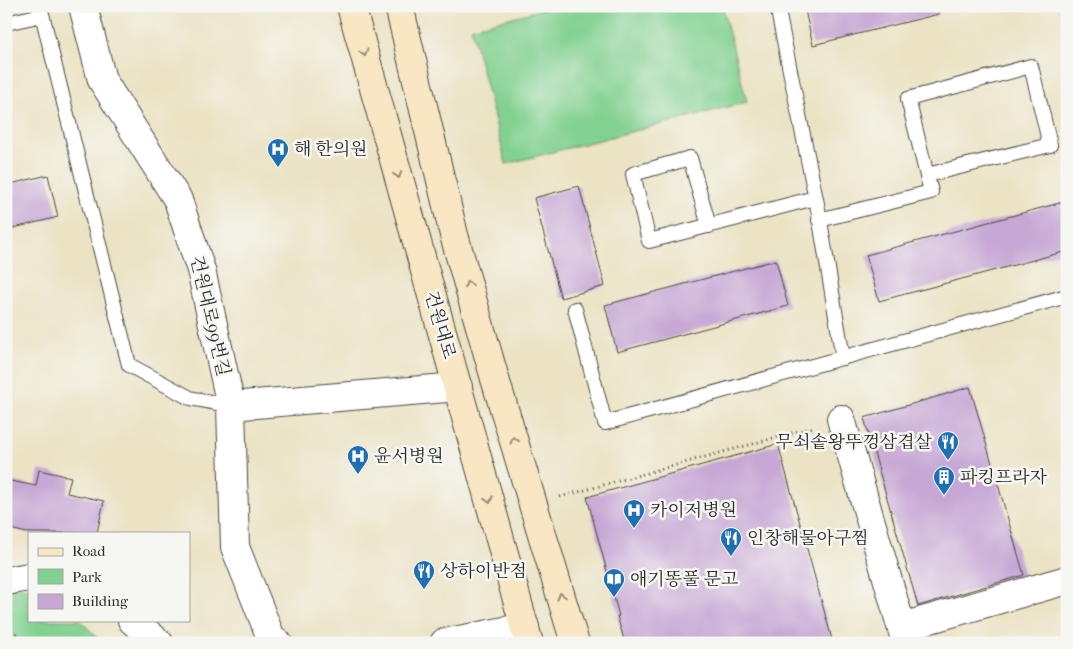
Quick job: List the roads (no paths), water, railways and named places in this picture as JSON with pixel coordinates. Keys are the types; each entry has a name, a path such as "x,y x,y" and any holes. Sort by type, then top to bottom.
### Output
{"street":[{"name":"건원대로99번길","path":"83,6 102,80 178,200 201,270 231,406 235,547 271,638 278,643"},
{"name":"건원대로","path":"351,6 527,635"},
{"path":"399,6 454,234 495,379 575,643"},
{"path":"231,406 458,388"},
{"path":"841,419 904,635 1067,580"},
{"path":"6,581 28,577"},
{"path":"134,622 159,643"},
{"path":"444,643 527,635"}],"lane":[{"path":"777,6 820,220 843,358"},
{"path":"6,24 41,11 129,365 190,398 231,406"},
{"path":"820,220 932,192 927,175 908,99 1031,66 1050,145 927,175"},
{"path":"709,226 690,158 633,174 649,241 709,226 815,198"},
{"path":"575,309 605,423 1067,296"}],"place":[{"name":"해 한의원","path":"278,168"},
{"name":"무쇠솥왕뚜껑삼겹살","path":"948,461"},
{"name":"윤서병원","path":"358,475"},
{"name":"파킹프라자","path":"944,496"},
{"name":"카이저병원","path":"634,529"},
{"name":"인창해물아구찜","path":"731,557"},
{"name":"상하이반점","path":"424,590"},
{"name":"애기똥풀 문고","path":"614,598"}]}
